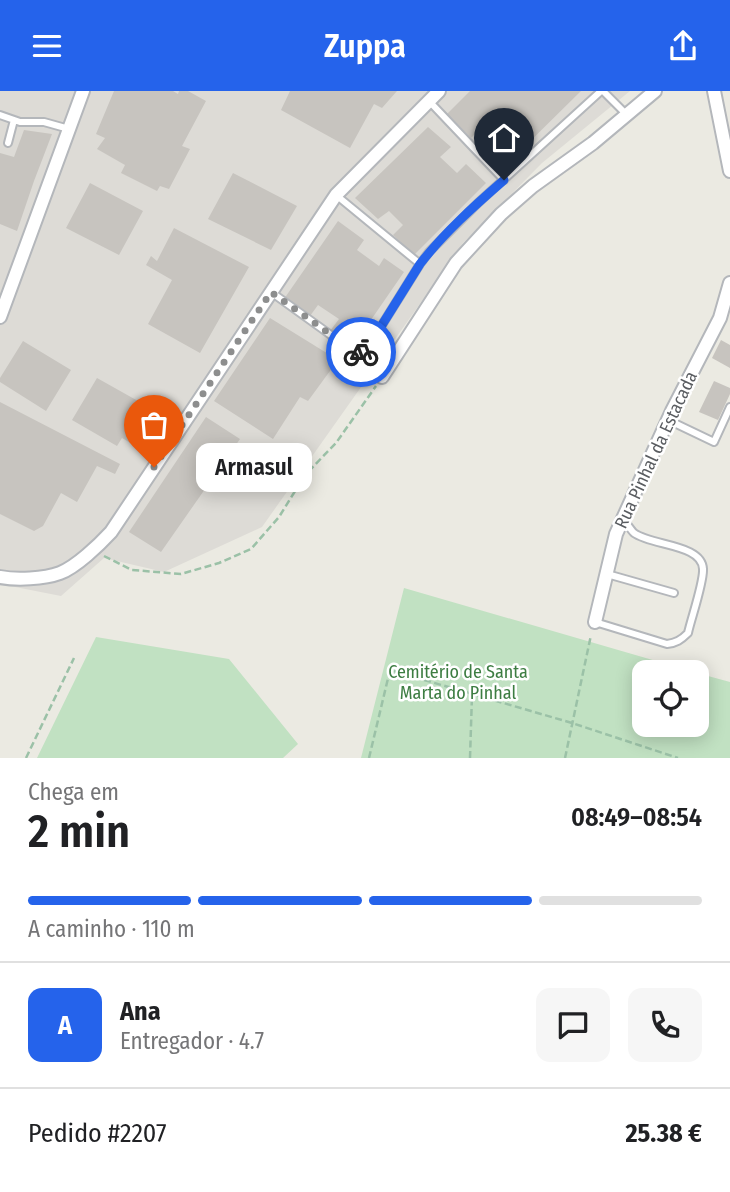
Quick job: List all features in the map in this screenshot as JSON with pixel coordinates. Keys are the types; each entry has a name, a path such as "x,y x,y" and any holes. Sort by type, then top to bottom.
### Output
{"street":[{"path":"0,317 83,91"},
{"path":"0,577 35,577 61,573 93,551 111,532 336,195 439,91"},
{"path":"382,377 456,263 501,214 655,91"},
{"path":"714,91 730,171"},
{"name":"Rua Pinhal da Estacada","path":"595,622 616,534 668,420 720,318 730,283"}],"lane":[{"path":"271,292 354,351 367,349 429,252 478,203 602,91 626,114"},
{"path":"429,101 504,180"},
{"path":"0,115 20,122 44,123 69,129"},
{"path":"8,143 14,120"},
{"path":"336,195 420,264"},
{"path":"668,420 714,442 730,407"},
{"path":"595,622 667,644 675,643 688,633 704,569 700,557 634,533 623,519"},
{"path":"606,573 674,593"}],"path":[{"path":"93,551 132,570 181,574 219,563 251,549 279,517 305,475 336,443 382,377"},
{"path":"565,758 595,622"},
{"path":"26,758 74,658"},
{"path":"369,758 390,670 572,723 678,758"},
{"path":"470,758 472,694"}],"shaded area":[{"path":"0,91 630,91 542,163 463,243 262,527 164,572 104,558 61,596 0,584"}],"green space":[{"name":"Cemitério de Santa Marta do Pinhal","path":"404,588 653,660 632,660 632,737 709,737 709,676 730,682 730,758 361,758"},
{"path":"96,637 229,659 298,744 283,758 37,758"}],"building":[{"path":"114,91 173,91 178,94 179,91 188,91 206,101 182,146 190,149 169,189 160,186 157,191 121,173 125,165 97,149 105,138 96,134"},
{"path":"290,91 397,91 382,108 374,104 350,148 281,110"},
{"path":"470,91 581,91 501,170 484,152 495,140 481,128 471,138 447,114"},
{"path":"428,127 451,147 440,157 457,173 466,164 486,183 414,255 393,235 403,225 389,211 378,219 355,198"},
{"path":"24,130 52,134 17,231 0,224 0,153 14,157"},
{"path":"233,173 297,206 271,250 208,219"},
{"path":"90,183 143,211 119,255 66,228"},
{"path":"338,221 364,240 357,250 379,266 384,258 404,272 353,346 330,331 339,319 318,305 310,316 284,299"},
{"path":"174,228 249,267 200,353 148,324 172,280 146,265 151,256 157,261"},
{"path":"270,318 338,360 308,401 300,397 273,439 214,401"},
{"path":"721,340 730,345 730,368 712,358"},
{"path":"23,341 71,370 46,411 0,382"},
{"path":"97,378 154,410 134,445 122,438 117,446 72,420"},
{"path":"714,381 730,388 730,394 718,420 699,412"},
{"path":"0,402 120,464 115,474 97,466 77,502 61,493 43,526 34,531 0,514"},
{"path":"206,417 240,439 161,552 129,532"}],"way so far":[{"path":"154,467 271,292 354,351 361,352"}],"place":[{"name":"Armasul","path":"154,467"}],"route":[{"path":"361,352 367,349 429,252 504,180"}]}
